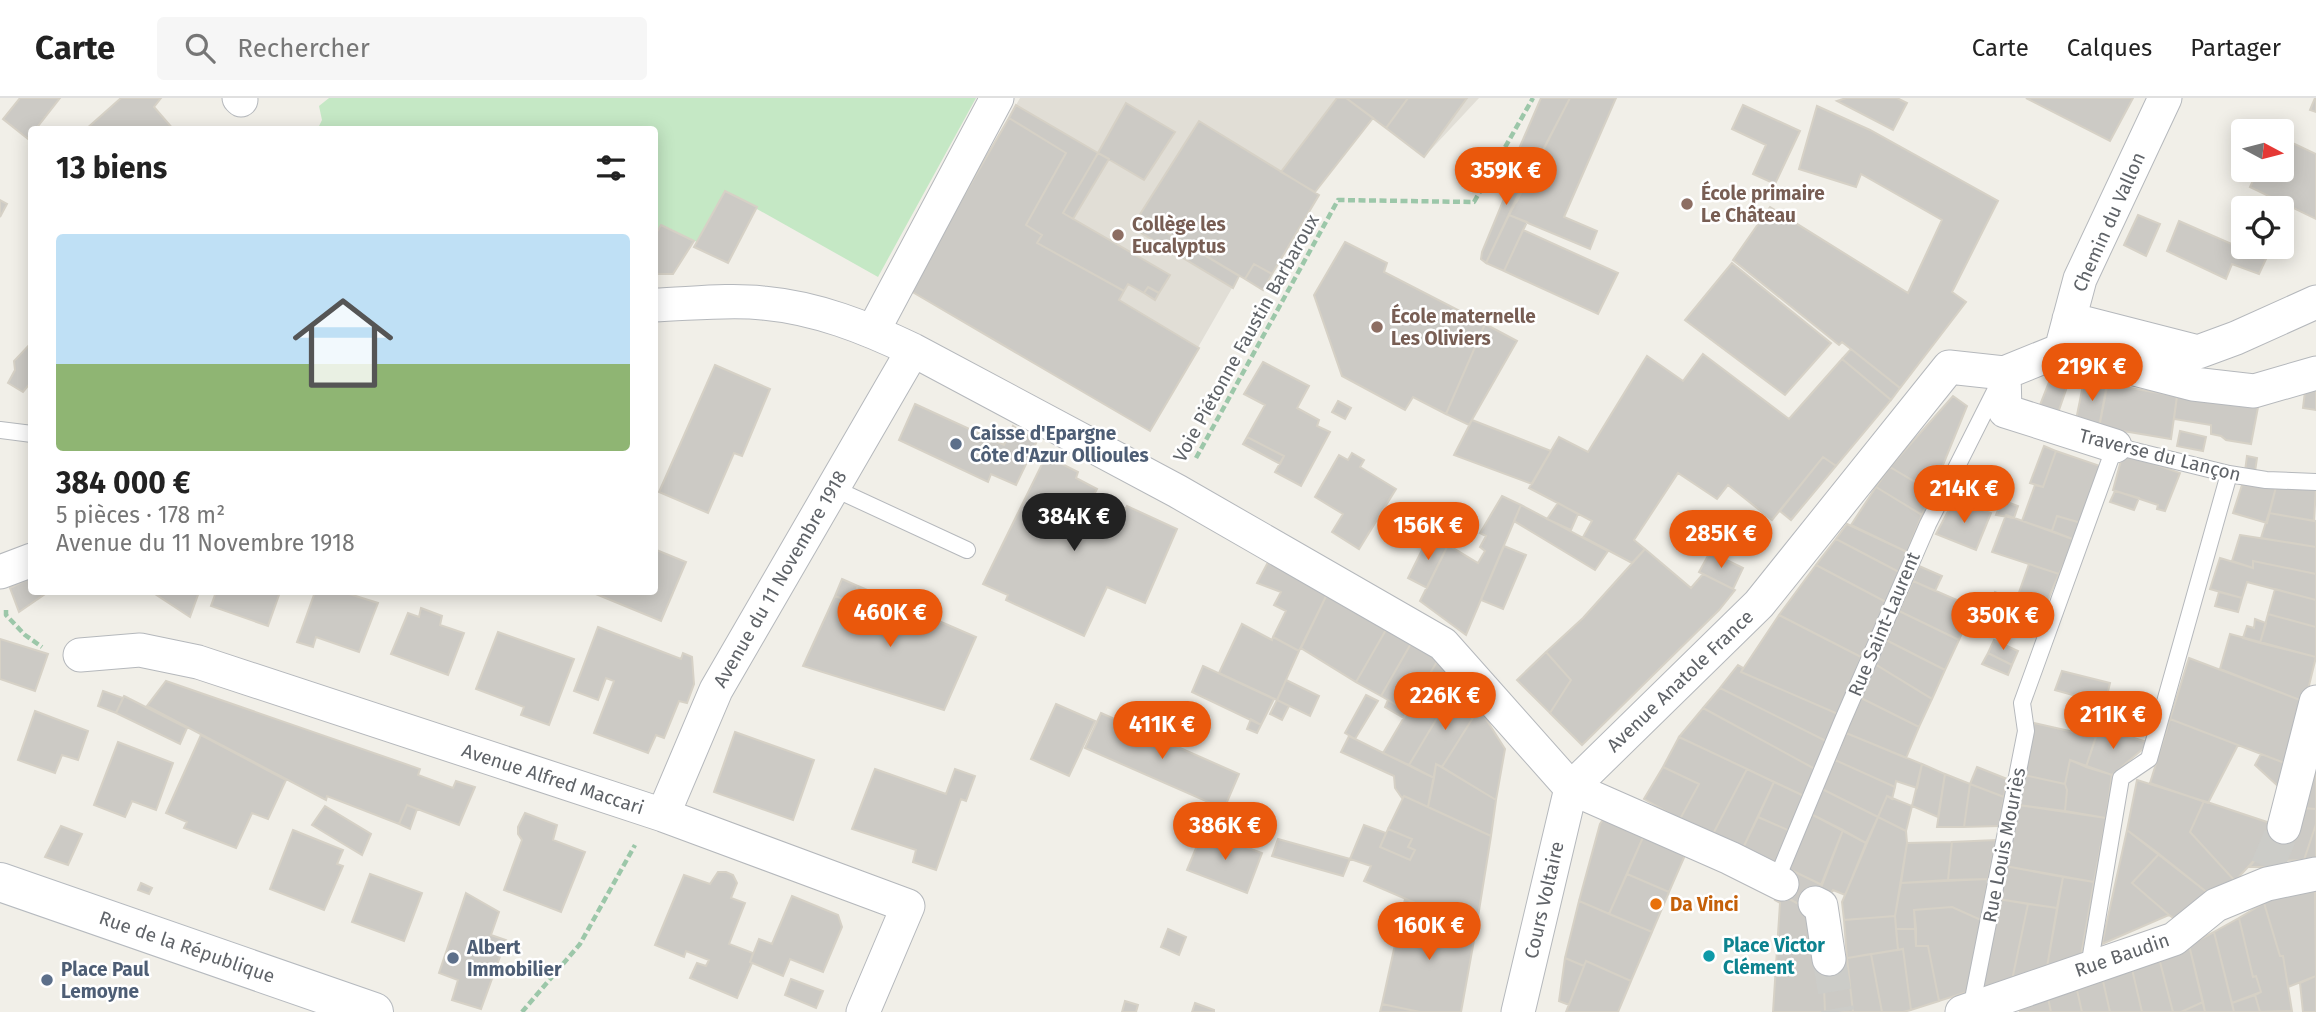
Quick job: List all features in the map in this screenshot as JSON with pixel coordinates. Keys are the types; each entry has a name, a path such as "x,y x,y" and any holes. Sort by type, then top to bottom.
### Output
{"main road":[{"name":"Rue de la République","path":"0,881 374,1012"}],"street":[{"path":"873,331 997,98"},
{"name":"Chemin du Vallon","path":"2065,334 2080,279 2165,98"},
{"path":"2065,334 2198,352 2316,302"},
{"path":"658,305 762,303 824,313 873,331 913,350 1177,492 1443,644 1571,788 1779,882"},
{"path":"2065,334 2193,384 2254,391 2316,373"},
{"name":"Avenue Anatole France","path":"1571,788 1759,604 1949,367 2004,373 2065,334"},
{"name":"Avenue du 11 Novembre 1918","path":"659,814 716,690 913,350"},
{"path":"2193,384 2198,352"},
{"name":"Traverse du Lançon","path":"2004,373 2005,411 2115,446"},
{"name":"Avenue Alfred Maccari","path":"80,655 140,650 198,662 659,814 908,906 863,1012"},
{"path":"2284,827 2316,702"},
{"name":"Cours Voltaire","path":"1518,1012 1571,788"},
{"name":"Rue Baudin","path":"1966,1010 2174,939 2216,905 2267,876 2316,874"},
{"path":"1815,903 1821,906 1829,959"}],"lane":[{"name":"Rue Saint-Laurent","path":"1779,882 1928,524 2004,373"},
{"path":"0,430 28,434"},
{"name":"Traverse du Lançon","path":"2115,446 2229,474 2266,480 2316,482"},
{"name":"Rue Louis Mouriès","path":"1966,1010 2026,731 2022,703 2115,446"},
{"path":"2090,967 2121,778 2149,759 2229,474"},
{"path":"833,488 967,550"}],"path":[{"name":"Voie Piétonne Faustin Barbaroux","path":"1177,492 1338,200 1474,202 1533,98"},
{"path":"13,568 6,615 25,635 47,650 80,655"},
{"path":"522,1012 580,944 659,814"}],"shaded area":[{"name":"Collège les Eucalyptus","path":"1020,98 1479,98 1424,157 1372,118 1315,191 1319,195 1263,290 1239,276 1150,431 911,286"}],"green space":[{"path":"329,98 976,98 878,277 725,191 697,242 661,225 658,231 658,126 319,126 322,120 319,106"}],"building":[{"path":"20,98 60,98 38,126 28,126 28,139 3,119"},
{"path":"121,98 161,98 154,107 171,126 90,126"},
{"path":"1337,98 1346,98 1373,118 1315,192 1281,172"},
{"path":"1346,98 1408,98 1386,128"},
{"path":"1408,98 1467,98 1424,157 1386,128"},
{"path":"1541,98 1570,98 1516,203 1532,165 1515,158"},
{"path":"1570,98 1616,98 1564,217 1597,231 1590,249 1509,215"},
{"path":"1846,98 1897,98 1907,103 1893,130 1837,101"},
{"path":"2026,98 2133,98 2110,141"},
{"path":"2316,98 2316,112 2310,110"},
{"path":"1126,103 1175,132 1144,180 1098,153"},
{"path":"1016,105 1098,153 1063,213 1170,275 1159,293 1148,287 1144,293 1128,284 1124,291 1037,243 1042,235 1026,225 1066,153 1009,118"},
{"path":"1743,105 1800,131 1775,184 1753,174 1766,145 1732,129"},
{"path":"1817,106 1870,130 1998,201 1952,292 1966,302 1900,388 1842,342 1839,345 1733,260 1770,207 1908,293 1942,220 1861,174 1856,187 1799,169"},
{"path":"1009,118 1066,153 1026,225 1042,235 1037,243 1124,291 1119,300 1199,348 1150,431 909,290"},
{"path":"1199,121 1319,195 1272,274 1254,264 1245,279 1139,216"},
{"path":"2294,144 2316,154 2316,219 2294,208 2294,196 2269,196 2250,187 2252,182 2294,182"},
{"path":"1098,153 1109,159 1073,219 1063,213"},
{"path":"1520,160 1532,165 1486,263 1481,259 1482,252"},
{"path":"725,191 757,207 728,263 694,247"},
{"path":"0,200 7,204 0,217"},
{"path":"1509,215 1527,222 1504,271 1486,263"},
{"path":"2138,215 2160,224 2146,256 2124,245"},
{"path":"1139,216 1239,276 1233,288 1133,228"},
{"path":"2179,221 2231,244 2231,259 2266,259 2259,274 2232,264 2226,279 2167,251"},
{"path":"661,225 694,241 673,274 658,274 658,230"},
{"path":"1523,230 1618,273 1598,314 1504,271"},
{"path":"1345,242 1387,263 1384,272 1485,324 1446,414 1413,397 1405,410 1342,376 1314,295"},
{"path":"1732,263 1831,343 1785,395 1685,320"},
{"path":"1254,264 1272,274 1263,290 1245,279"},
{"path":"1148,287 1159,293 1155,300 1144,293"},
{"path":"1485,324 1517,341 1469,425 1446,414"},
{"path":"28,346 28,386 23,392 8,383 15,370 14,361"},
{"path":"1851,349 1900,388 1891,400 1842,359"},
{"path":"1703,354 1789,419 1842,359 1891,400 1836,466 1823,457 1772,520 1728,485 1717,499 1678,473 1634,540 1645,549 1632,563 1583,537 1592,521 1529,488 1559,437 1588,452 1647,356 1683,381"},
{"path":"1263,362 1309,386 1297,408 1319,420 1317,426 1330,432 1301,486 1275,472 1284,456 1247,437 1265,405 1244,394"},
{"path":"715,365 770,389 742,456 734,453 708,513 659,492"},
{"path":"2051,377 2068,384 2058,413 2040,405"},
{"path":"2084,380 2108,382 2099,428 2076,420"},
{"path":"2316,382 2316,410 2303,408 2306,383"},
{"path":"2107,384 2177,396 2171,439 2099,427"},
{"path":"1953,396 1967,406 1932,492 1890,467"},
{"path":"2177,396 2259,402 2251,444 2226,440 2211,434 2211,425 2174,419"},
{"path":"1338,401 1351,408 1345,419 1332,412"},
{"name":"Caisse d'Epargne Côte d'Azur Ollioules","path":"915,404 1004,445 1013,426 1037,441 1016,485 991,474 988,482 899,440"},
{"path":"1472,420 1551,451 1532,484 1454,455"},
{"path":"2180,431 2206,437 2203,451 2177,446"},
{"path":"1247,437 1284,456 1280,464 1243,444"},
{"path":"2044,446 2056,451 2043,487 2030,483"},
{"path":"2056,451 2103,467 2081,523 2057,516 2052,531 2022,521 2035,485 2043,487"},
{"path":"1352,453 1364,460 1360,467 1396,489 1359,549 1332,532 1343,514 1315,497 1339,455 1348,460"},
{"path":"2123,453 2180,473 2165,511 2157,509 2158,505 2113,490"},
{"path":"1046,456 1078,472 1076,478 1097,489 1079,523 1111,538 1127,506 1177,529 1145,603 1107,587 1084,636 1006,600 1008,595 983,584"},
{"path":"2247,456 2257,458 2255,472 2245,471"},
{"path":"1823,457 1836,466 1791,520 1780,511"},
{"path":"1890,467 1932,492 1922,515 1876,487"},
{"path":"1966,469 1989,479 1978,508 1954,500"},
{"path":"2242,485 2276,487 2267,523 2233,513"},
{"path":"1876,487 1922,515 1907,552 1851,525"},
{"path":"2276,487 2316,488 2314,521 2269,513"},
{"path":"2115,491 2139,498 2134,510 2110,502"},
{"path":"1502,496 1521,505 1466,635 1420,601 1448,545 1478,563 1485,551 1480,547 1486,536 1480,533"},
{"path":"1954,500 1991,513 1976,550 1936,534"},
{"path":"2002,500 2018,506 2014,518 1996,515"},
{"path":"1558,503 1578,514 1571,530 1547,519"},
{"path":"1521,505 1608,551 1595,570 1514,521"},
{"path":"2269,513 2316,521 2316,547 2261,538"},
{"path":"2006,515 2075,540 2059,574 1992,552"},
{"path":"2057,516 2081,523 2075,540 2052,531"},
{"path":"1847,524 1907,552 1899,572 1836,539"},
{"path":"1434,535 1448,545 1427,588 1408,578 1426,542 1429,543"},
{"path":"2240,535 2316,547 2316,574 2253,561 2253,568 2232,561"},
{"path":"1836,539 1899,572 1886,602 1816,565"},
{"path":"1504,546 1526,555 1503,609 1481,600"},
{"path":"1275,549 1332,584 1299,651 1273,637 1286,611 1274,605 1281,592 1257,583"},
{"path":"1645,549 1691,588 1703,574 1735,590 1719,610 1582,745 1550,713 1571,680 1546,652 1583,618"},
{"path":"658,551 686,562 661,621 598,595 658,595"},
{"path":"1710,552 1743,568 1733,589 1699,572"},
{"path":"2220,558 2253,568 2253,561 2316,574 2316,600 2247,582 2242,598 2210,589"},
{"path":"2029,564 2059,574 2034,632 1987,613 1995,592 2016,601"},
{"path":"1816,565 1886,602 1861,657 1779,615"},
{"path":"1919,566 1942,576 1935,591 1913,581"},
{"path":"28,579 28,595 44,595 19,612 10,588"},
{"path":"842,579 858,586 851,602 835,596"},
{"path":"1913,581 1973,607 1959,640 1899,611"},
{"path":"1332,584 1391,621 1356,682 1301,648"},
{"path":"858,586 976,637 944,710 803,666 835,596 851,602"},
{"path":"2275,589 2316,600 2316,627 2268,614"},
{"path":"2219,592 2242,598 2238,612 2215,606"},
{"path":"157,595 198,595 190,617"},
{"path":"215,595 279,595 268,626 211,606"},
{"path":"314,595 353,595 378,603 359,652 316,637 313,647 297,642"},
{"path":"421,608 442,616 440,625 464,633 448,675 391,654 408,613 419,617"},
{"path":"1899,611 1959,640 1945,670 1886,640"},
{"path":"2268,614 2316,627 2316,657 2260,643"},
{"path":"1779,615 1861,657 1838,714 1741,672"},
{"path":"2255,619 2266,623 2260,643 2243,638 2247,626 2254,628"},
{"path":"1391,621 1413,640 1381,696 1356,682"},
{"path":"1242,624 1299,651 1277,700 1219,673"},
{"path":"598,627 681,659 683,653 692,657 694,684 687,703 679,701 664,738 656,735 648,753 594,733 614,681 606,678 598,700 574,691"},
{"path":"498,632 574,659 549,725 521,715 524,707 476,689"},
{"path":"2230,634 2316,657 2305,702 2220,669"},
{"path":"0,639 48,654 35,691 0,679"},
{"path":"1413,640 1438,660 1407,711 1381,696"},
{"path":"1886,640 1945,670 1932,699 1875,664"},
{"path":"1994,640 2018,651 2012,665 1988,653"},
{"path":"1546,652 1571,680 1550,713 1517,680"},
{"path":"1988,653 2012,665 2008,675 1982,664"},
{"path":"2189,658 2305,702 2287,764 2170,719"},
{"path":"1438,660 1458,683 1409,765 1383,753"},
{"path":"1875,664 1932,699 1919,727 1861,698"},
{"path":"1738,665 1743,668 1741,672 1838,714 1826,741 1720,688"},
{"path":"1203,666 1274,699 1261,725 1192,692"},
{"path":"2062,671 2110,683 2105,704 2055,690"},
{"path":"1286,680 1319,696 1310,716 1277,700"},
{"path":"166,681 420,769 418,775 453,788 456,781 475,787 459,825 407,805 399,824 327,796 326,800 147,706"},
{"path":"1458,683 1479,708 1442,767 1436,764 1434,778 1409,765"},
{"path":"1720,688 1826,741 1815,769 1703,708"},
{"path":"103,691 123,698 116,713 98,706"},
{"path":"1366,695 1378,701 1355,739 1345,733"},
{"path":"124,696 187,728 180,744 116,713"},
{"path":"1861,698 1919,727 1906,758 1846,733"},
{"path":"1277,700 1289,706 1282,720 1270,714"},
{"path":"1388,700 1407,711 1404,718 1385,707"},
{"path":"1056,704 1095,721 1069,776 1031,759"},
{"path":"1479,708 1505,749 1496,800 1442,767"},
{"path":"1703,708 1815,769 1804,796 1679,737"},
{"path":"35,711 88,731 78,760 62,755 55,773 18,760"},
{"path":"1101,713 1239,774 1224,809 1085,748"},
{"path":"1251,719 1261,725 1257,733 1247,729"},
{"path":"2170,719 2238,745 2208,803 2150,783"},
{"path":"2034,723 2096,737 2086,767 2070,760 2065,784 2024,775"},
{"path":"2099,727 2150,743 2112,775 2086,767"},
{"path":"735,732 814,760 793,820 714,792"},
{"path":"1846,733 1922,764 1917,788 1896,781 1895,787 1835,760"},
{"path":"201,735 286,780 268,819 252,813 236,848 184,828 187,822 166,813"},
{"path":"1349,736 1434,778 1428,807 1404,796 1402,798 1395,788 1394,776 1341,752"},
{"path":"1679,737 1747,769 1713,834 1680,819 1699,784 1663,767"},
{"path":"118,742 173,763 156,810 132,801 125,817 94,805"},
{"path":"2261,754 2287,764 2280,788 2255,765"},
{"path":"2316,757 2316,809 2302,808"},
{"path":"1835,760 1895,787 1892,799 1887,796 1878,817 1822,789"},
{"path":"2070,760 2112,775 2106,818 2065,811 2065,784"},
{"path":"1436,764 1496,800 1491,836 1428,807"},
{"path":"1922,764 1945,774 1938,817 1912,806"},
{"path":"1663,767 1699,784 1680,819 1644,799"},
{"path":"1977,767 2007,779 2004,797 1970,784"},
{"path":"875,769 946,794 955,769 975,776 966,801 961,799 936,870 913,862 916,850 852,829"},
{"path":"1747,769 1774,782 1743,848 1713,834"},
{"path":"1945,774 1970,784 1964,827 1937,827"},
{"path":"2024,775 2065,784 2065,811 2018,805"},
{"path":"2137,780 2204,801 2190,832 2235,881 2213,897 2127,830"},
{"path":"1774,782 1804,796 1790,831 1758,817"},
{"path":"1970,784 2004,797 1999,826 1964,827"},
{"path":"1822,789 1878,817 1866,843 1811,814"},
{"path":"1404,796 1491,836 1476,929 1364,881 1371,866 1350,859 1364,825 1386,833 1380,847 1410,860 1415,850 1408,847 1412,839 1388,829"},
{"path":"1887,796 1912,806 1906,831 1878,817"},
{"path":"2204,801 2270,823 2261,853 2235,881 2190,832"},
{"path":"407,805 417,809 410,829 399,824"},
{"path":"2018,805 2106,818 2094,882 2005,866"},
{"path":"325,806 371,834 362,855 312,825"},
{"path":"2302,808 2316,809 2316,824 2304,860 2282,861"},
{"path":"525,813 557,825 553,840 585,852 561,912 504,890 522,840 518,827"},
{"path":"1607,814 1644,835 1609,914 1579,901 1600,824"},
{"path":"1811,814 1843,830 1822,885 1789,869"},
{"path":"1758,817 1790,831 1777,864 1743,848"},
{"path":"1878,817 1906,831 1907,843 1895,916 1844,920 1842,902"},
{"path":"2270,823 2294,829 2282,861 2273,867 2249,867 2261,853"},
{"path":"2316,824 2316,860 2304,860"},
{"path":"61,826 82,834 68,865 45,857"},
{"path":"1388,829 1412,839 1408,847 1415,850 1410,860 1380,847"},
{"path":"293,830 343,850 337,864 343,866 324,910 270,889"},
{"path":"1843,830 1866,843 1845,895 1833,890 1829,896 1819,890"},
{"path":"2127,830 2159,854 2132,883 2169,915 2102,944"},
{"path":"1203,831 1262,853 1247,893 1187,870"},
{"path":"1644,835 1686,853 1669,892 1627,874"},
{"path":"1278,839 1350,859 1343,876 1272,856"},
{"path":"1996,840 1988,879 1948,880 1952,842"},
{"path":"1952,842 1948,880 1901,883 1907,843"},
{"path":"2159,854 2213,897 2175,919 2169,915 2132,883"},
{"path":"2005,866 2063,877 2057,908 1998,899"},
{"path":"1789,869 1822,885 1810,910 1778,893"},
{"path":"718,872 733,875 737,883 731,898 745,903 729,944 753,953 752,963 737,998 690,978 697,963 706,966 709,960 686,951 684,957 655,945 684,875 710,884"},
{"path":"370,874 422,893 404,941 352,922"},
{"path":"1627,874 1669,892 1652,932 1609,914"},
{"path":"2063,877 2094,882 2081,956 2047,967"},
{"path":"1988,879 1981,920 1952,907 1914,910 1916,929 1896,929 1895,916 1901,883"},
{"path":"141,883 152,888 149,894 138,890"},
{"path":"2315,885 2316,976 2288,987 2283,956 2280,956 2264,903"},
{"path":"2315,885 2316,885 2316,960"},
{"path":"466,893 499,912 491,935 506,940 481,1009 452,1000 458,980 439,973"},
{"path":"1778,893 1810,910 1823,961 1825,1012 1773,1012 1780,903 1775,900"},
{"path":"792,896 838,915 842,927 823,972 790,959 783,976 750,962 759,939 772,944"},
{"path":"1405,899 1476,929 1461,1012 1420,1012 1382,1004"},
{"path":"1998,899 2028,904 2011,985 1984,994 1980,980"},
{"path":"1579,901 1652,932 1631,981 1586,961 1584,966 1565,958"},
{"path":"2264,903 2280,956 2283,956 2292,1011 2260,1012 2255,995 2261,992 2256,976 2253,977 2239,918"},
{"path":"2028,904 2057,908 2046,973 2011,985"},
{"path":"1952,907 1981,920 1967,992 1939,1001 1928,946 1916,946 1914,910"},
{"path":"1895,916 1898,950 1847,958 1844,920"},
{"path":"2239,918 2253,977 2256,976 2261,992 2232,1003 2214,932"},
{"path":"1168,929 1186,937 1179,955 1161,947"},
{"path":"1896,929 1916,929 1916,946 1928,946 1939,1001 1911,1010 1903,949 1898,950"},
{"path":"2214,932 2234,1012 2205,1012 2189,945"},
{"path":"2189,945 2203,1002 2181,1012 2173,1012 2159,958"},
{"path":"1903,949 1911,1010 1882,1012 1871,954"},
{"path":"1871,954 1882,1012 1853,1012 1847,958"},
{"path":"1565,958 1584,966 1569,1005 1559,1001"},
{"path":"1847,958 1853,1012 1825,1012 1823,961"},
{"path":"2159,958 2173,1012 2142,1012 2132,969"},
{"path":"1586,961 1631,981 1618,1012 1566,1012"},
{"path":"2132,969 2142,1012 2110,1012 2103,981"},
{"path":"2316,976 2316,1012 2303,1012 2300,983"},
{"path":"791,979 823,991 816,1008 785,995"},
{"path":"2103,981 2110,1012 2082,1012 2077,990"},
{"path":"2077,990 2082,1012 2051,1012 2048,998"},
{"path":"2255,995 2260,1012 2234,1012 2232,1003"},
{"path":"2048,998 2051,1012 2020,1012 2019,1007"},
{"path":"1125,1001 1138,1005 1136,1012 1122,1012"},
{"path":"2203,1002 2205,1012 2181,1012"},
{"path":"1195,1003 1214,1010 1214,1012 1192,1012"},
{"path":"1382,1004 1420,1012 1380,1012"}],"tunnel":[{"path":"2267,867 2284,827"},
{"path":"1829,959 1838,1012"}],"place":[{"name":"École primaire Le Château","path":"1687,204"},
{"name":"Collège les Eucalyptus","path":"1118,235"},
{"name":"École maternelle Les Oliviers","path":"1377,327"},
{"name":"Caisse d'Epargne Côte d'Azur Ollioules","path":"956,444"},
{"name":"Da Vinci","path":"1656,904"},
{"name":"Place Victor Clément","path":"1709,956"},
{"name":"Albert Immobilier","path":"453,958"},
{"name":"Place Paul Lemoyne","path":"47,980"}]}
